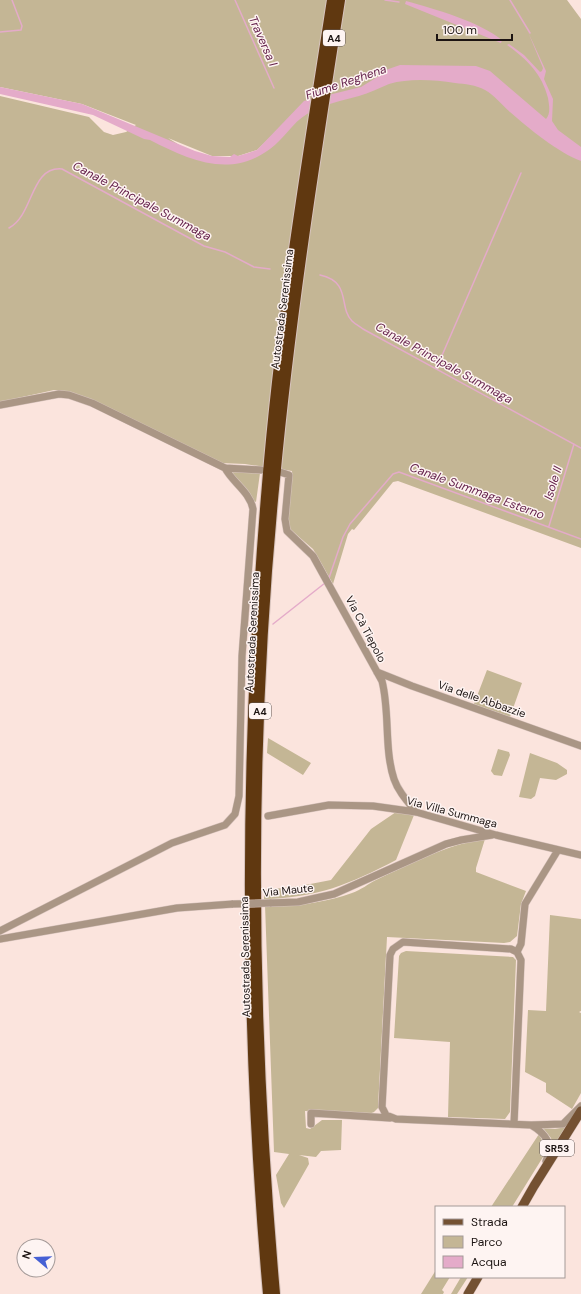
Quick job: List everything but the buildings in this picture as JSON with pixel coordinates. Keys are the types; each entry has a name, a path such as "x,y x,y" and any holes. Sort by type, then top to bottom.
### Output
{"highway":[{"name":"Autostrada Serenissima","path":"268,1294 258,1172 251,1036 249,910 250,763 257,618 267,482 282,340 316,131 324,76 332,0"},
{"name":"Autostrada Serenissima","path":"324,76 340,0"},
{"name":"Autostrada Serenissima","path":"275,1294 265,1170 258,1030 256,912 258,763 264,614 275,481 316,131"}],"main road":[{"name":"SR53","path":"523,1206 581,1111"},
{"path":"519,1206 534,1186"},
{"path":"465,1294 474,1279"}],"street":[{"path":"0,405 51,395 70,395 92,403 224,468 261,470"},
{"path":"0,931 172,843 225,825 235,814 239,796 242,656 253,509 251,502 224,468"},
{"name":"Via Cà Tiepolo","path":"280,472 289,475 285,519 286,531 313,556 377,672 384,688 391,767 394,779 399,790 416,812"},
{"name":"Via delle Abbazzie","path":"377,672 412,686 581,746"},
{"name":"Via Villa Summaga","path":"268,816 329,805 373,806 416,812 496,835 581,855"},
{"path":"470,838 471,827"},
{"name":"Via Maute","path":"0,939 177,908 233,904 298,902 334,894 446,844 470,838 496,835"},
{"path":"517,952 521,944 525,904 558,850"},
{"path":"15,924 21,935"},
{"path":"390,1118 383,1112 382,1107 390,955 393,949 403,942 511,949 517,952 521,960 514,1124"},
{"path":"326,1115 531,1125 563,1124 567,1122 581,1106"},
{"path":"531,1125 544,1134 550,1144 548,1157 534,1186"}],"green space":[{"path":"0,0 567,0 581,19 581,548 398,481 393,482 354,530 352,529 348,534 333,584 313,549 291,530 287,523 292,471 245,464 221,463 63,391 54,390 0,402 0,96 89,117 104,132 113,135 126,132 136,125 82,104 0,87","holes":["285,123 256,154 205,161 168,138 212,156 238,156 257,150"]},
{"path":"231,470 260,473 256,502 231,475"},
{"path":"487,670 522,683 510,717 474,704"},
{"path":"268,738 311,763 303,775 267,753"},
{"path":"498,749 509,752 510,755 502,776 494,775 491,771"},
{"path":"530,753 557,763 567,770 567,774 556,780 540,778 535,796 531,799 519,797"},
{"path":"396,812 414,815 396,860 348,883 317,893 264,899 264,890 300,886 331,880 371,829"},
{"path":"485,839 476,872 526,891 521,904 517,936 510,942 504,943 387,937 378,1108 369,1114 305,1111 306,1128 310,1129 322,1120 342,1120 341,1150 321,1151 316,1157 299,1155 308,1158 309,1164 284,1208 281,1203 276,1175 289,1154 274,1152 265,905 309,904 355,892 376,880 429,855 470,842"},
{"path":"550,915 581,919 581,1011 579,1012 581,1013 581,1093 572,1109 546,1092 546,1083 525,1072 528,1010 546,1011"},
{"path":"406,951 513,957 516,960 510,1112 505,1119 448,1117 450,1042 394,1038 399,956 401,953"},
{"path":"566,1127 553,1148 551,1138 543,1128 555,1129"},
{"path":"539,1134 546,1148 543,1157 513,1206 492,1206"},
{"path":"435,1272 435,1278 449,1278 442,1290 444,1292 443,1294 421,1294"},
{"path":"460,1278 467,1278 457,1294 451,1294"}],"water":[{"path":"406,1 443,12 482,27 502,40 501,43 405,4"},
{"path":"528,32 546,71 544,79 553,99 552,121 558,130 581,147 581,161 544,140 485,90 470,85 430,80 397,82 363,95 326,105 307,114 292,126 280,141 255,158 240,163 225,165 195,160 150,140 144,139 93,115 0,94 0,87 82,104 195,151 212,156 230,157 234,154 238,156 257,150 304,101 361,87 379,76 380,72 400,65 476,66 490,71 546,119 549,114 548,98 538,74 521,56 507,45 509,44 524,55 540,72 542,71 543,68"}],"waterway":[{"path":"0,32 21,30 22,26 12,0"},
{"name":"Traversa I","path":"235,0 274,88"},
{"path":"385,0 399,2"},
{"path":"510,0 530,33"},
{"name":"Canale Principale Summaga","path":"9,228 17,222 23,213 38,183 44,175 52,170 62,169 204,246 225,252 254,267 270,269"},
{"path":"437,367 521,173"},
{"name":"Canale Principale Summaga","path":"320,275 330,278 337,283 343,295 348,315 353,322 363,329 581,448"},
{"name":"Isole II","path":"549,526 574,444"},
{"name":"Canale Summaga Esterno","path":"329,578 343,537 350,524 393,474 399,472 581,539"},
{"name":"Canale Summaga Esterno","path":"273,624 325,583"}],"water label":[{"name":"Fiume Reghena","path":"346,82"}]}
